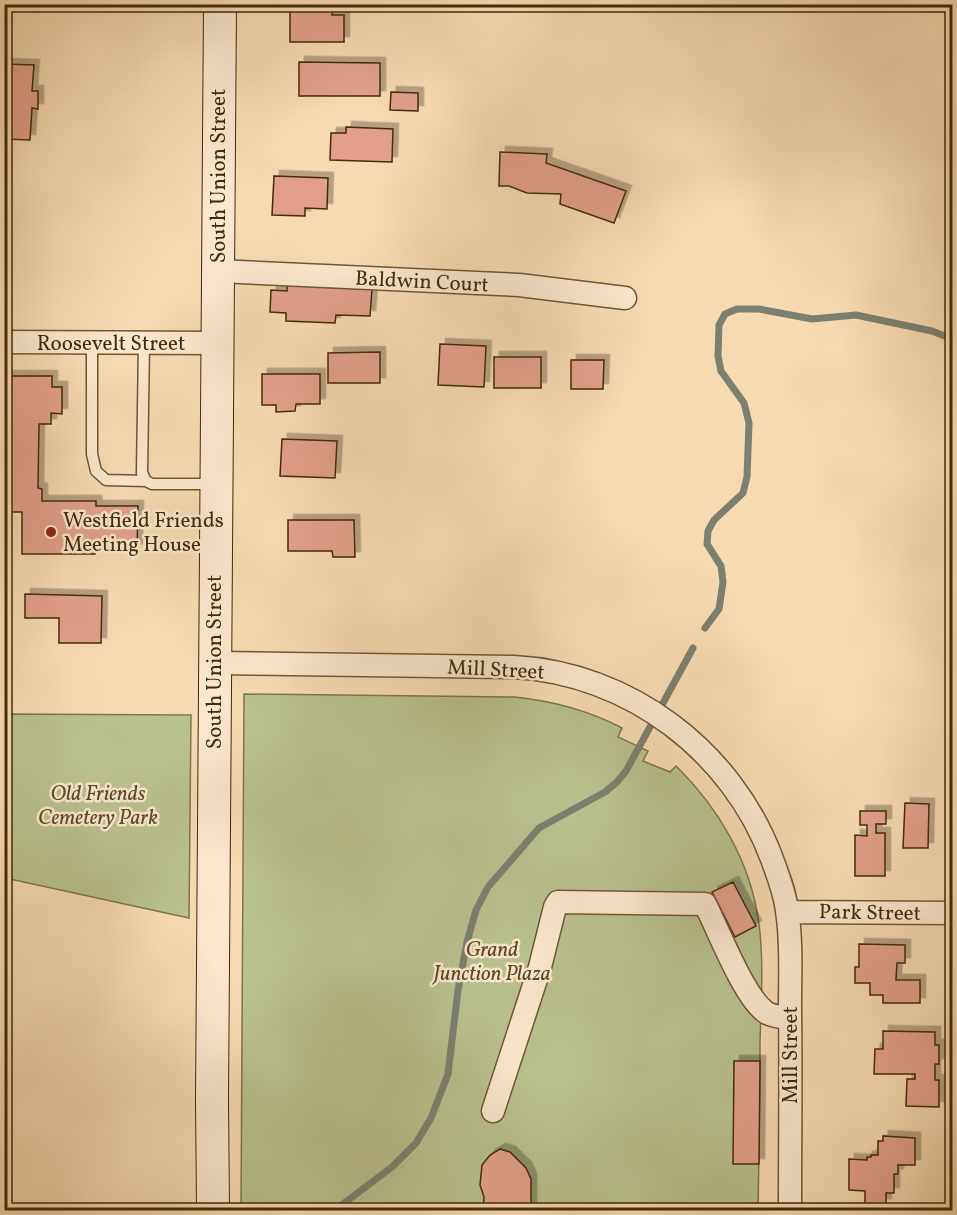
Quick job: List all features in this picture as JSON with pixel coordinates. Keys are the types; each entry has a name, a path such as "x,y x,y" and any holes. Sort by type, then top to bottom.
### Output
{"street":[{"name":"South Union Street","path":"213,1210 220,4"},
{"name":"Baldwin Court","path":"218,271 519,285 625,298"},
{"name":"Roosevelt Street","path":"4,342 217,343"},
{"name":"Mill Street","path":"215,663 525,667 551,671 580,678 626,696 667,720 704,752 734,787 756,824 776,868 788,912 790,1210"},
{"path":"493,1111 540,967 558,902 705,904 753,998 768,1013 779,1017 790,1017"},
{"name":"Park Street","path":"788,912 952,913"}],"lane":[{"path":"92,343 92,454 96,471 106,480 146,481 152,484 216,484"},
{"path":"144,343 142,473 146,481"}],"green space":[{"name":"Grand Junction Plaza","path":"244,694 515,697 543,701 583,711 622,728 618,737 648,751 643,761 670,772 676,766 692,782 719,818 741,858 755,901 759,924 762,968 758,1210 241,1210"},
{"name":"Old Friends Cemetery Park","path":"5,714 191,715 189,918 5,878"}],"building":[{"path":"290,6 332,6 332,15 344,15 344,42 290,42"},
{"path":"299,62 380,63 380,96 299,96"},
{"path":"4,64 34,65 32,91 38,91 38,109 32,108 30,140 4,139"},
{"path":"391,92 418,93 418,111 390,110"},
{"path":"346,127 393,129 392,162 330,160 331,133 346,133"},
{"path":"500,152 547,154 546,163 626,191 614,223 560,204 561,194 527,193 509,186 499,186"},
{"path":"274,176 328,178 327,209 305,208 305,216 272,215"},
{"path":"322,277 322,287 372,289 370,316 336,315 335,323 286,321 286,313 270,312 271,290 287,291 287,282"},
{"path":"440,344 486,346 484,387 438,385"},
{"path":"380,352 380,383 328,383 328,353"},
{"path":"494,357 541,357 541,388 494,388"},
{"path":"571,360 604,360 603,389 571,389"},
{"path":"262,374 320,374 320,404 296,404 295,411 276,412 276,405 262,405"},
{"path":"4,376 52,376 52,387 62,387 62,414 51,413 51,424 39,424 38,488 42,489 42,501 96,501 96,506 138,506 137,549 96,549 95,554 22,554 22,512 4,512"},
{"path":"282,439 337,441 335,478 280,476"},
{"path":"288,520 354,520 355,557 333,557 332,551 288,551"},
{"path":"25,594 102,596 101,643 59,643 59,618 25,618"},
{"path":"947,764 952,764 952,792 947,792"},
{"path":"905,803 929,804 928,848 903,848"},
{"path":"860,811 886,811 886,824 876,824 876,833 885,833 885,876 855,876 855,835 867,836 867,825 860,825"},
{"path":"733,882 756,926 735,937 712,892"},
{"path":"859,944 905,945 905,963 897,963 896,980 920,980 920,1003 883,1003 883,995 870,995 870,983 855,983 855,967 859,967"},
{"path":"883,1031 935,1032 935,1045 939,1045 939,1064 935,1064 935,1080 939,1080 939,1107 906,1106 907,1079 915,1079 915,1074 874,1074 875,1049 883,1049"},
{"path":"734,1061 760,1061 759,1164 733,1164"},
{"path":"883,1136 915,1138 915,1165 898,1165 898,1174 894,1174 894,1193 886,1193 886,1204 865,1204 865,1191 849,1190 849,1159 867,1160 867,1157 871,1155 878,1155 878,1141 883,1141"},
{"path":"500,1149 510,1152 526,1168 531,1179 531,1210 483,1210 484,1197 480,1185 482,1165 490,1155"}],"waterway":[{"path":"705,628 719,609 723,582 721,566 707,544 708,531 714,520 743,493 747,477 749,423 744,403 721,371 718,356 719,325 725,314 737,309 759,309 812,319 856,315 932,331 952,339"},
{"path":"335,1210 392,1167 416,1143 431,1118 448,1074 458,990 467,942 476,910 488,887 539,828 605,792 617,782 626,771 693,648"}],"place":[{"name":"Westfield Friends Meeting House","path":"51,532"}]}
